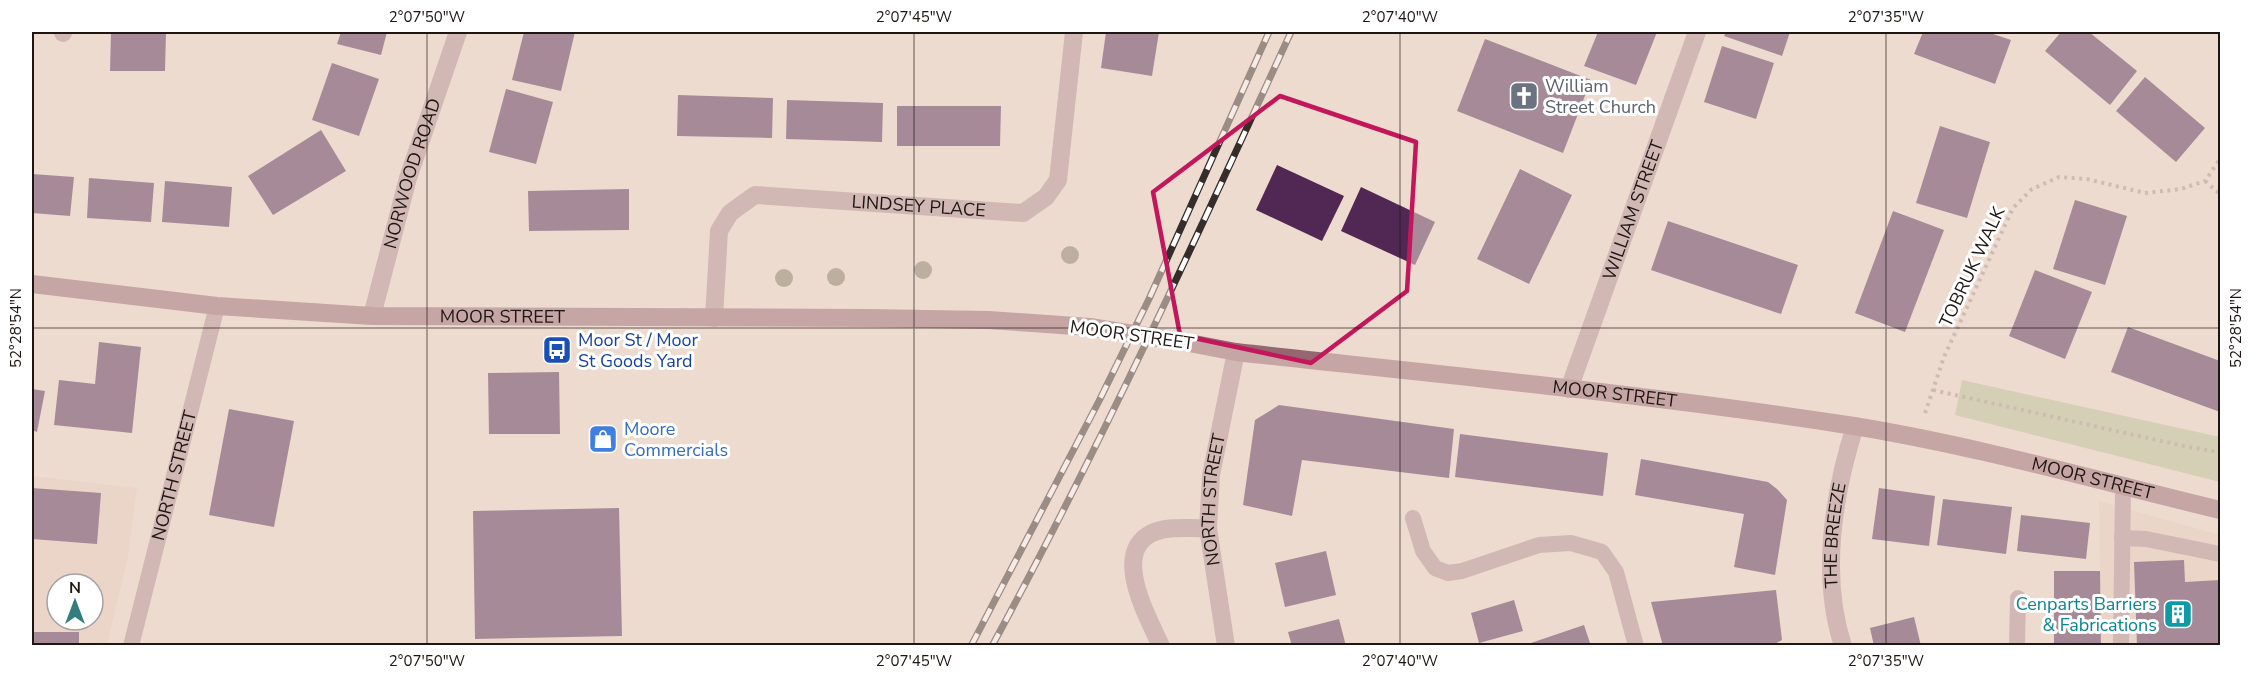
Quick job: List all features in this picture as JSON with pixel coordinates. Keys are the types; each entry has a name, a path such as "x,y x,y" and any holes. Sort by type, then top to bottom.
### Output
{"street":[{"name":"NORWOOD ROAD","path":"372,316 408,178 458,32"},
{"name":"LINDSEY PLACE","path":"714,318 719,231 730,213 756,195 1023,213 1046,197 1058,180 1074,32"},
{"name":"WILLIAM STREET","path":"1569,389 1697,32"},
{"name":"MOOR STREET","path":"32,284 217,306 372,316 978,320 1090,327 1236,352 1569,389 1855,426 1963,448 2220,510"},
{"name":"NORTH STREET","path":"1226,645 1214,581 1208,528 1211,475 1236,352"},
{"name":"THE BREEZE","path":"1839,645 1831,589 1833,519 1844,462 1855,426"},
{"path":"1161,645 1139,598 1132,569 1136,549 1147,536 1162,530 1208,528"}],"lane":[{"name":"NORTH STREET","path":"131,645 217,306"},
{"path":"2121,645 2123,487"},
{"path":"1413,518 1423,551 1435,568 1448,573 1462,571 1539,545 1571,543 1602,552 1616,572 1636,645"},
{"path":"2122,538 2146,539 2220,554"},
{"path":"2018,598 2018,645"}],"path":[{"path":"2220,159 2205,181 2220,194"},
{"name":"TOBRUK WALK","path":"1923,419 1944,357 2013,208 2032,189 2059,177 2087,179 2145,193 2181,189 2205,181"},
{"path":"1933,390 2188,447 2220,452"}],"highlighted area":[{"path":"1280,96 1416,142 1407,291 1311,363 1180,335 1153,192"}],"shaded area":[{"path":"32,476 137,488 128,557 107,645 32,646"},
{"path":"2099,501 2220,535 2220,645 2101,645"}],"green space":[{"path":"1962,380 2220,437 2220,482 1955,415"}],"building":[{"path":"111,32 166,32 165,71 110,71"},
{"path":"341,32 387,32 381,55 337,44"},
{"path":"524,32 575,32 561,91 512,80"},
{"path":"1106,32 1159,32 1152,76 1101,68"},
{"path":"1598,32 1657,32 1636,85 1584,66"},
{"path":"1726,32 1790,32 1782,56 1724,36"},
{"path":"1923,32 1987,32 2011,40 1995,84 1914,54"},
{"path":"2061,32 2089,32 2137,71 2110,105 2045,51"},
{"name":"William Street Church","path":"1485,39 1591,80 1563,153 1457,111"},
{"path":"1722,46 1774,63 1756,119 1704,102"},
{"path":"332,63 379,79 359,136 312,120"},
{"path":"2145,77 2205,128 2176,162 2116,111"},
{"path":"506,89 553,102 536,164 489,152"},
{"path":"678,95 773,98 772,138 677,136"},
{"path":"787,100 883,103 882,142 786,139"},
{"path":"897,106 1001,106 1000,146 897,146"},
{"path":"1940,126 1990,142 1967,218 1916,203"},
{"path":"321,130 346,171 273,215 248,176"},
{"path":"1277,165 1344,196 1322,241 1256,210"},
{"path":"1520,169 1572,195 1529,284 1477,259"},
{"path":"32,174 74,177 70,216 32,213"},
{"path":"89,178 154,183 151,222 87,218"},
{"path":"165,181 232,187 229,227 162,222"},
{"path":"1361,187 1435,222 1415,265 1341,231"},
{"path":"629,189 629,230 529,231 528,191"},
{"path":"2075,200 2127,216 2105,285 2053,269"},
{"path":"1893,211 1944,230 1905,332 1855,313"},
{"path":"1668,221 1798,265 1781,314 1651,270"},
{"path":"2035,270 2092,292 2065,359 2009,336"},
{"path":"2128,327 2220,361 2220,412 2111,372"},
{"path":"99,342 141,347 132,433 54,425 59,380 95,384"},
{"path":"559,372 560,434 489,434 488,373"},
{"path":"32,389 45,391 37,432 32,430"},
{"path":"1279,405 1454,429 1449,478 1302,460 1292,516 1243,505 1255,420"},
{"path":"229,409 294,421 274,527 209,515"},
{"path":"1460,434 1608,453 1603,496 1455,477"},
{"path":"1641,459 1768,482 1777,489 1787,500 1775,575 1734,567 1744,514 1635,495"},
{"path":"32,488 101,493 97,544 32,539"},
{"path":"1879,488 1935,496 1929,546 1872,539"},
{"path":"1943,499 2012,507 2006,554 1937,545"},
{"path":"619,508 622,636 475,639 473,511"},
{"path":"2021,515 2090,523 2086,559 2017,551"},
{"path":"1326,551 1336,595 1285,607 1275,563"},
{"name":"Cenparts Barriers & Fabrications","path":"2184,560 2185,582 2220,580 2220,646 2137,646 2134,562"},
{"path":"2054,571 2100,571 2101,646 2054,646"},
{"path":"1776,590 1782,640 1771,646 1663,646 1651,602"},
{"path":"1514,600 1523,631 1479,643 1471,613"},
{"path":"1914,617 1921,646 1874,646 1870,628"},
{"path":"1339,619 1346,646 1292,646 1288,632"},
{"path":"1584,625 1591,646 1525,646 1525,645"},
{"path":"32,632 79,632 79,646 32,646"}],"railway":[{"path":"971,646 1099,401 1149,299 1269,32"},
{"path":"992,646 1109,418 1291,32"}],"place":[{"name":"William Street Church","path":"1524,96"},
{"name":"Moor St / Moor St Goods Yard","path":"557,350"},
{"name":"Moore Commercials","path":"603,439"},
{"name":"Cenparts Barriers & Fabrications","path":"2178,614"}]}
